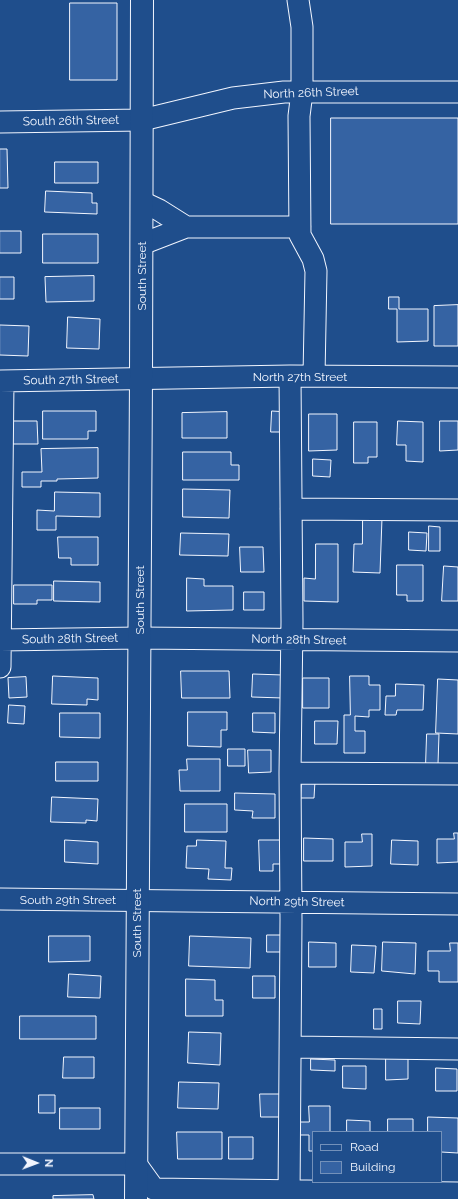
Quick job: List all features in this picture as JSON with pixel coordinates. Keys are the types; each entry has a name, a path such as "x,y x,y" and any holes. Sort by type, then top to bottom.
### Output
{"main road":[{"name":"South Street","path":"136,1199 142,244 142,0"}],"street":[{"path":"298,0 302,27 302,92 299,116 300,235 313,259 316,271 314,376"},
{"name":"North 26th Street","path":"142,120 233,98 284,92 458,92"},
{"name":"South 26th Street","path":"0,122 142,120"},
{"path":"142,202 165,213 186,227"},
{"path":"142,244 186,227 300,227"},
{"path":"289,1195 291,1047 290,773 292,640 290,376"},
{"name":"North 27th Street","path":"141,379 290,376 458,377"},
{"name":"South 27th Street","path":"2,381 141,379"},
{"path":"0,667 2,381"},
{"path":"291,509 458,510"},
{"name":"North 28th Street","path":"140,638 458,641"},
{"name":"South 28th Street","path":"0,640 140,638"},
{"path":"290,773 458,774"},
{"name":"South 29th Street","path":"0,900 137,900"},
{"name":"North 29th Street","path":"137,900 458,904"},
{"path":"291,1047 458,1049"},
{"path":"0,1164 136,1164 154,1189 289,1195 458,1193"}],"building":[{"path":"70,3 117,3 117,80 70,80"},
{"path":"331,118 458,118 458,224 331,224"},
{"path":"0,149 7,149 8,188 0,188"},
{"path":"55,162 98,162 98,183 55,183"},
{"path":"46,191 92,193 92,203 97,203 97,214 45,212"},
{"path":"0,231 21,231 21,253 0,253"},
{"path":"43,234 98,234 98,263 43,263"},
{"path":"94,276 94,301 46,302 45,277"},
{"path":"0,277 14,277 14,299 0,299"},
{"path":"389,297 399,297 399,309 428,309 428,341 397,342 397,309 389,309"},
{"path":"458,305 458,346 434,346 434,306"},
{"path":"68,317 100,319 99,349 67,348"},
{"path":"0,325 29,326 28,356 0,355"},
{"path":"43,411 96,411 96,431 88,431 88,439 43,439"},
{"path":"272,411 288,412 287,432 271,432"},
{"path":"227,412 227,438 182,438 182,413"},
{"path":"309,414 337,414 337,450 309,451"},
{"path":"12,421 37,421 38,444 12,444"},
{"path":"398,421 423,422 423,462 406,461 406,445 397,445"},
{"path":"440,421 458,421 458,450 440,451"},
{"path":"354,422 377,422 377,457 368,457 368,463 354,463"},
{"path":"98,448 98,478 57,479 57,481 41,481 41,487 22,487 22,472 42,472 41,449"},
{"path":"183,452 231,452 231,465 239,465 239,480 183,480"},
{"path":"313,459 331,460 330,477 313,476"},
{"path":"183,489 230,490 229,518 183,517"},
{"path":"55,492 100,493 100,517 56,516 56,530 37,530 37,510 54,511"},
{"path":"363,517 382,518 380,573 353,572 354,544 362,544"},
{"path":"429,526 440,527 440,551 429,551"},
{"path":"409,532 427,533 426,551 409,550"},
{"path":"181,533 229,534 228,556 180,555"},
{"path":"58,537 98,537 98,565 71,565 71,558 59,558"},
{"path":"316,544 338,544 338,602 304,601 304,578 315,579"},
{"path":"240,547 263,547 264,572 241,572"},
{"path":"397,565 423,565 423,601 407,601 407,595 397,595"},
{"path":"444,566 458,567 458,601 442,601"},
{"path":"187,578 204,579 204,586 233,586 233,610 187,611"},
{"path":"54,581 100,582 100,602 54,601"},
{"path":"14,585 52,585 52,600 37,600 37,604 14,604"},
{"path":"244,592 264,592 264,610 244,610"},
{"path":"181,671 229,671 230,698 182,698"},
{"path":"253,674 283,675 283,698 252,697"},
{"path":"53,676 98,678 98,700 87,699 87,705 52,704"},
{"path":"350,676 369,676 369,685 380,685 380,710 369,710 369,717 355,716 355,731 365,731 365,753 344,753 344,715 350,715"},
{"path":"26,677 27,697 9,698 8,678"},
{"path":"303,678 329,678 329,708 303,708"},
{"path":"438,679 458,680 458,734 436,733"},
{"path":"396,684 424,685 423,710 397,710 396,715 385,715 386,696 395,696"},
{"path":"9,705 25,706 24,724 8,723"},
{"path":"188,712 227,712 227,730 221,730 221,747 188,746"},
{"path":"60,713 100,713 100,738 60,737"},
{"path":"253,713 275,713 275,733 253,732"},
{"path":"315,721 338,721 337,744 315,744"},
{"path":"427,734 439,734 438,764 426,764"},
{"path":"228,749 245,749 245,766 228,766"},
{"path":"248,750 271,750 271,772 249,773"},
{"path":"187,759 220,759 220,791 180,791 179,770 187,770"},
{"path":"56,762 98,762 98,781 56,781"},
{"path":"302,780 315,781 314,798 301,798"},
{"path":"235,793 275,794 275,818 252,818 253,811 235,810"},
{"path":"52,797 98,799 97,821 86,820 86,823 51,822"},
{"path":"185,804 227,804 227,832 185,832"},
{"path":"454,833 458,833 458,862 437,863 437,839 454,839"},
{"path":"362,834 372,834 372,866 345,867 345,842 362,842"},
{"path":"304,838 333,839 333,861 304,861"},
{"path":"65,840 98,842 98,864 65,862"},
{"path":"197,840 226,841 225,868 232,868 231,880 208,879 209,869 186,868 187,846 196,846"},
{"path":"259,840 282,840 283,864 273,864 273,871 260,871"},
{"path":"392,840 418,841 418,865 391,864"},
{"path":"267,935 286,935 286,952 267,952"},
{"path":"49,936 90,936 90,961 49,962"},
{"path":"190,936 251,938 250,968 189,966"},
{"path":"309,942 336,943 336,967 309,967"},
{"path":"383,942 416,943 415,974 382,971"},
{"path":"450,943 458,943 458,982 439,982 439,971 428,971 428,951 450,951"},
{"path":"352,945 376,946 374,973 351,972"},
{"path":"69,974 101,976 100,998 68,997"},
{"path":"253,976 275,976 275,998 253,998"},
{"path":"186,979 215,980 215,1000 223,1000 223,1016 186,1016"},
{"path":"398,1001 421,1001 420,1024 398,1023"},
{"path":"374,1009 382,1009 382,1029 374,1029"},
{"path":"20,1016 96,1016 96,1039 20,1039"},
{"path":"189,1032 221,1033 220,1065 188,1063"},
{"path":"386,1055 408,1055 408,1079 386,1080"},
{"path":"64,1057 94,1057 94,1078 63,1078"},
{"path":"311,1059 335,1060 335,1071 311,1070"},
{"path":"343,1066 366,1066 366,1089 343,1088"},
{"path":"436,1068 457,1069 457,1091 436,1091"},
{"path":"179,1082 219,1083 218,1109 178,1108"},
{"path":"260,1094 281,1094 282,1117 261,1117"},
{"path":"39,1095 55,1095 55,1113 39,1113"},
{"path":"309,1106 330,1106 330,1131 312,1131 312,1151 309,1151 309,1135 299,1135 299,1122 309,1122"},
{"path":"60,1108 100,1108 100,1129 60,1129"},
{"path":"428,1117 458,1118 458,1153 442,1152 442,1131 428,1131"},
{"path":"388,1119 413,1119 413,1131 388,1131"},
{"path":"347,1120 370,1121 370,1131 347,1131"},
{"path":"177,1132 222,1132 222,1159 178,1159"},
{"path":"229,1137 253,1137 253,1159 229,1159"},
{"path":"93,1195 94,1199 53,1199 53,1196"}]}
